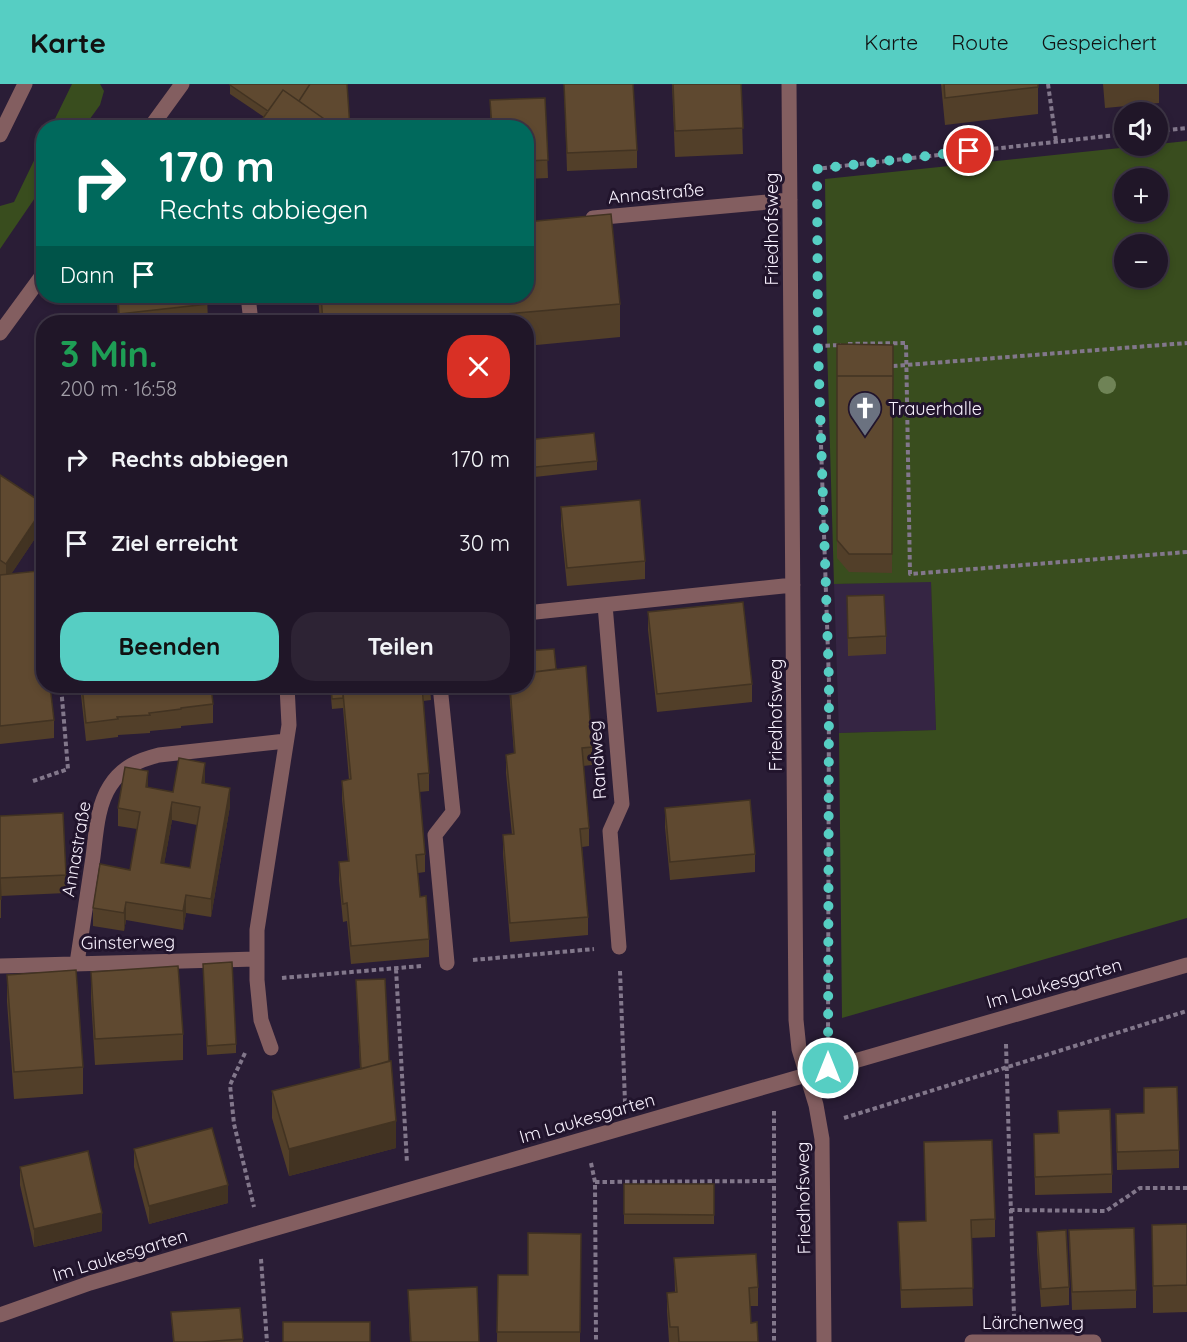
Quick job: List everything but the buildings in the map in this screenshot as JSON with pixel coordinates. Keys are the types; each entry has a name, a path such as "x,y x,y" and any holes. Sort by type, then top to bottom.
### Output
{"street":[{"path":"0,135 25,84"},
{"name":"Friedhofsweg","path":"789,84 796,1020 799,1049 821,1125 824,1342"},
{"path":"155,120 178,85"},
{"name":"Annastraße","path":"572,220 790,200"},
{"path":"0,333 36,284"},
{"path":"534,612 793,585"},
{"name":"Randweg","path":"605,605 622,804 610,831 619,947"},
{"path":"271,1048 261,1020 257,959 259,909 289,725 287,693"},
{"path":"441,693 453,812 435,835 447,963"},
{"name":"Annastraße","path":"77,963 99,812 109,786 117,775 141,759 159,755 286,741"},
{"name":"Ginsterweg","path":"0,966 257,959"},
{"name":"Im Laukesgarten","path":"0,1315 90,1283 259,1233 1187,965"},
{"name":"Lärchenweg","path":"972,1342 1094,1342"}],"path":[{"path":"1048,84 1056,141"},
{"path":"1168,130 1187,128"},
{"path":"790,171 1114,135"},
{"path":"817,158 817,169"},
{"path":"818,357 818,346 906,343 910,574 1187,552"},
{"path":"893,366 1187,343"},
{"path":"820,403 829,682 828,1068"},
{"path":"33,781 68,769 62,693"},
{"path":"619,947 626,1126"},
{"path":"396,969 408,1190"},
{"path":"821,1125 1187,1011"},
{"path":"1005,1017 1014,1341"},
{"path":"267,1342 259,1233 234,1124 230,1085 246,1051 271,1048"},
{"path":"774,1084 774,1342"},
{"path":"585,1138 595,1182 596,1342"},
{"path":"595,1182 773,1181"},
{"path":"1010,1210 1106,1210 1140,1188 1187,1188"}],"shaded area":[{"path":"931,581 936,730 839,733 834,584"}],"green space":[{"path":"72,84 100,84 104,91 100,105 89,120 54,120"},
{"path":"1187,141 1187,918 842,1018 839,733 936,730 931,582 834,584 825,179 1114,149 1114,156 1168,156 1168,143"},
{"path":"36,156 36,196 0,249 0,206 14,202"}],"place":[{"name":"Trauerhalle","path":"865,437"}],"route":[{"path":"828,1068 829,682 818,346 817,169 969,151"}]}
